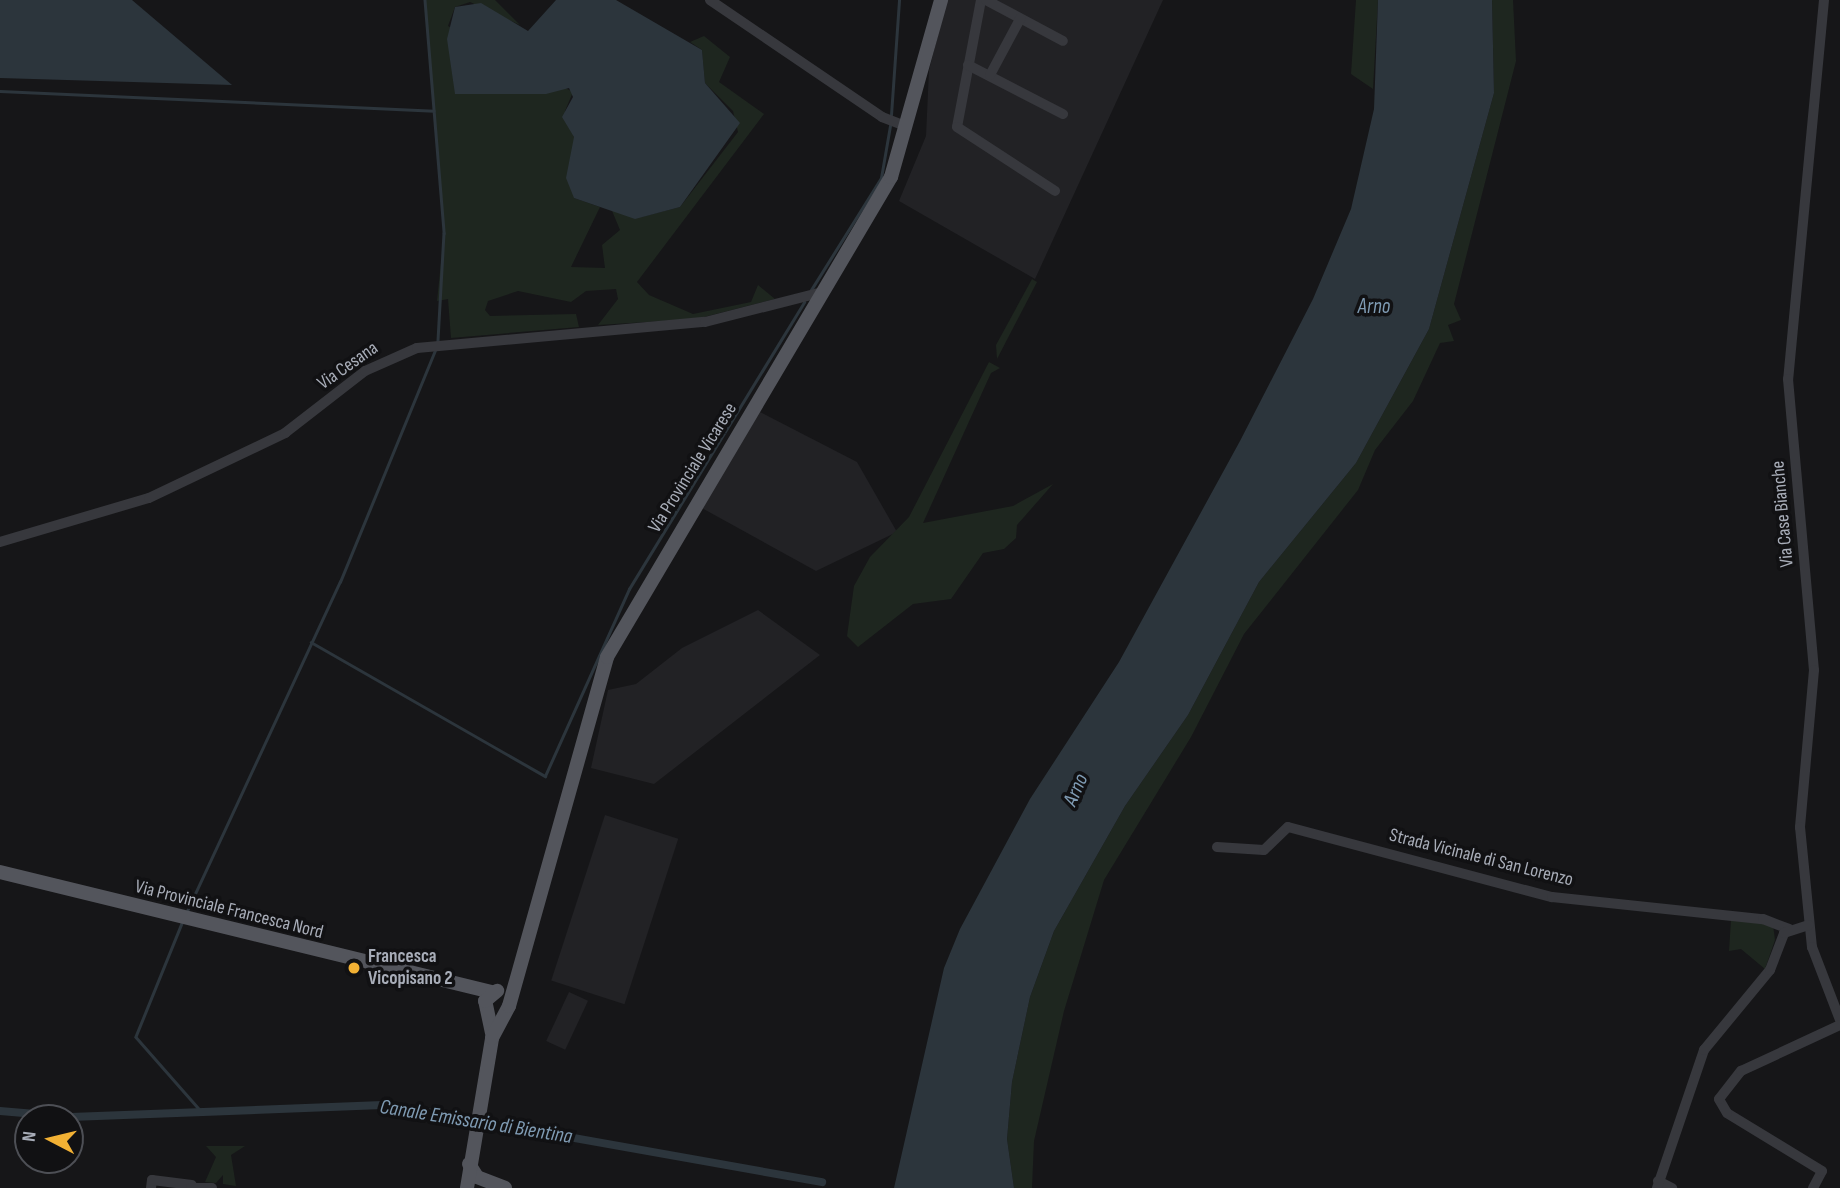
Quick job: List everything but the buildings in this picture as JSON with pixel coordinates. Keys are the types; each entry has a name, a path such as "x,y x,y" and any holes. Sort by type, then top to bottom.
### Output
{"main road":[{"name":"Via Provinciale Vicarese","path":"496,1003 514,973 607,657 812,296 891,177 895,122 941,0"},
{"name":"Via Provinciale Francesca Nord","path":"0,872 449,985 496,1003"},
{"path":"496,1003 486,1077 470,1161 474,1185 505,1188"}],"street":[{"path":"710,0 895,122"},
{"path":"1055,191 959,134 968,65 983,0 1063,41"},
{"name":"Via Case Bianche","path":"1824,0 1788,373 1814,670 1800,813 1809,925 1840,1023"},
{"path":"990,75 1020,19"},
{"path":"968,65 1063,114"},
{"name":"Via Cesana","path":"0,542 149,498 285,433 381,361 438,344 705,322 812,296"},
{"name":"Strada Vicinale di San Lorenzo","path":"1217,847 1264,850 1288,827 1552,897 1763,919 1789,929"},
{"path":"1672,1188 1658,1185 1700,1057 1770,970 1789,929 1809,925"},
{"path":"1813,1188 1822,1171 1727,1113 1720,1094 1741,1071 1840,1023"},
{"path":"151,1188 152,1180 212,1188"}],"shaded area":[{"path":"425,0 495,0 520,25 470,2 455,7 448,26 573,92 565,111 574,137 574,198 600,207 571,267 605,268 602,245 620,230 610,206 641,217 680,207 738,132 733,111 705,83 702,50 690,42 704,36 730,57 719,82 764,114 637,282 649,295 693,314 751,302 758,285 775,299 696,319 598,325 618,299 616,289 586,291 571,302 518,291 488,301 485,310 490,316 576,314 579,327 451,338 448,299 437,301 444,233"},
{"path":"947,0 1163,0 1035,279 899,201 926,136 929,70"},
{"path":"1356,0 1378,0 1373,89 1351,74"},
{"path":"1492,0 1513,0 1516,61 1454,304 1461,320 1448,325 1454,341 1440,343 1413,401 1375,450 1358,490 1244,634 1191,737 1104,880 1064,1011 1034,1141 1032,1188 1014,1188 1007,1139 1012,1082 1030,997 1054,931 1125,806 1188,715 1259,582 1356,463 1429,329 1494,93"},
{"path":"1032,279 1037,282 997,359 996,345"},
{"path":"989,362 1000,368 991,373 923,523 1013,506 1053,484 1017,525 1016,538 1004,549 983,553 951,599 913,604 858,647 847,636 854,586 870,557 909,517"},
{"path":"760,412 857,462 897,532 816,571 700,507"},
{"path":"758,610 820,655 654,784 591,768 608,690 636,684 682,648"},
{"path":"605,815 678,839 624,1004 551,980"},
{"path":"1731,920 1773,925 1775,940 1765,969 1741,949 1729,951"},
{"path":"569,992 588,1001 565,1050 546,1041"},
{"path":"206,1146 245,1146 231,1155 236,1186 223,1184 223,1175 216,1183 205,1182 216,1157"}],"water":[{"path":"0,0 132,0 232,85 0,78"},
{"path":"556,0 616,0 702,50 705,83 740,123 680,207 635,219 574,198 566,178 574,137 562,117 573,97 569,88 546,94 455,94 447,39 455,7 481,3 528,31"},
{"name":"Arno","path":"1378,0 1492,0 1494,93 1429,329 1356,463 1259,582 1188,715 1125,806 1054,931 1030,997 1012,1082 1007,1139 1014,1188 894,1188 944,968 960,929 1030,799 1119,662 1240,441 1313,299 1351,209 1374,109"}],"waterway":[{"path":"425,0 444,233 438,342"},
{"path":"891,115 899,0"},
{"path":"0,91 434,111"},
{"path":"811,290 881,178 890,126"},
{"path":"311,642 545,776 629,589 804,302"},
{"path":"187,911 340,582 436,348"},
{"path":"183,921 136,1037 202,1112"},
{"name":"Canale Emissario di Bientina","path":"0,1111 71,1117 389,1105 822,1182"}],"place":[{"name":"Francesca Vicopisano 2","path":"354,968"}]}
